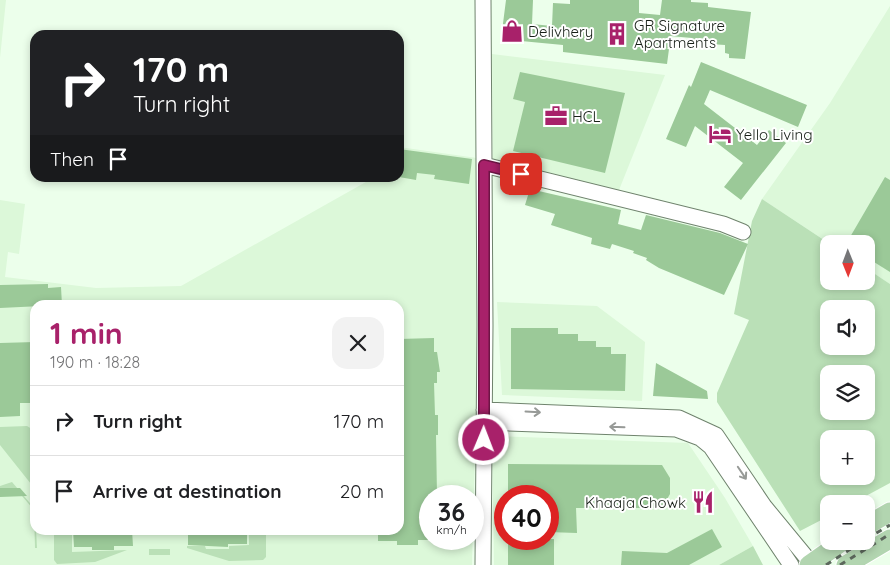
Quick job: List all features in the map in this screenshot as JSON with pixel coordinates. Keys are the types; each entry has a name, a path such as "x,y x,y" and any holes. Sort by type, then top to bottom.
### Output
{"main road":[{"path":"875,521 890,512"},
{"path":"846,565 890,539"},
{"path":"810,564 830,550"}],"street":[{"path":"483,0 483,565"},
{"path":"484,165 723,224 743,232"},
{"path":"484,416 679,418 704,428 716,436 764,506 810,564"},
{"path":"484,416 676,429 700,438 711,447 791,565"}],"shaded area":[{"path":"0,0 6,0 0,58"},
{"path":"890,6 890,284 875,274 875,235 820,235 820,237 762,199 830,103"},
{"path":"492,54 665,75 619,190 493,159"},
{"path":"404,148 477,158 479,303 474,485 419,485 419,550 472,550 472,565 0,565 0,200 25,204 19,254 8,252 5,277 96,288 181,286 366,182 404,182"},
{"path":"762,199 820,237 820,290 875,290 875,274 890,284 890,483 868,495 820,495 820,521 800,531 717,402 717,393 749,320 734,314 752,221"},
{"path":"497,302 597,306 645,342 642,401 502,395"},
{"path":"27,426 30,428 30,483 0,445 0,427"},
{"path":"492,436 688,443 725,498 753,546 719,565 494,565"},
{"path":"12,482 30,505 22,496 0,496 0,486"},
{"path":"35,535 36,535 37,548 35,548"},
{"path":"54,535 72,535 72,552 127,550 95,562 57,564 54,560"},
{"path":"249,535 266,535 266,557 263,560 229,561 187,548 187,546 205,546 206,549 229,549 229,546 249,545"},
{"path":"753,546 763,565 719,565"},
{"path":"149,549 170,549 170,555 149,555"}],"building":[{"path":"506,0 533,0 532,24 552,26 553,3 570,4 570,0 639,0 639,13 660,15 662,0 691,0 691,2 708,3 708,7 751,12 745,59 729,58 729,54 725,53 725,45 710,44 710,41 692,40 692,38 670,36 669,48 666,48 669,49 667,64 563,52 563,45 501,39"},
{"path":"701,62 807,105 798,127 710,90 704,104 757,145 769,130 786,143 741,200 724,187 743,163 695,126 686,147 666,139"},
{"path":"520,72 625,93 605,173 513,151 525,102 513,99"},
{"path":"404,150 472,159 469,184 434,179 435,175 417,173 416,180 404,178"},
{"path":"885,177 890,180 890,272 875,263 875,235 851,235"},
{"path":"530,189 621,210 618,224 641,230 646,215 720,233 748,244 724,295 659,268 646,260 647,258 633,253 634,251 612,244 610,249 591,244 592,238 551,225 555,214 525,205"},
{"path":"48,284 48,288 61,287 62,300 30,300 30,307 0,308 0,285"},
{"path":"511,328 558,328 558,334 578,334 578,341 596,341 596,347 611,347 611,354 626,354 625,391 511,389"},
{"path":"434,338 434,352 437,352 440,372 437,372 437,383 434,383 435,415 438,415 438,435 436,435 437,485 419,485 418,545 397,545 397,541 378,541 378,535 404,535 404,339"},
{"path":"30,342 30,403 20,403 20,416 0,417 0,343"},
{"path":"656,363 707,391 708,399 653,396"},
{"path":"508,464 662,465 670,478 670,494 662,508 576,508 577,533 559,532 559,485 508,485"},
{"path":"0,488 20,488 27,496 0,497"},
{"path":"712,529 722,547 689,565 621,565 622,551 667,553"},
{"path":"73,535 132,535 133,546 114,546 114,550 92,550 92,547 74,547"},
{"path":"188,535 247,535 247,544 228,544 228,547 188,545"},
{"path":"508,550 554,550 554,565 508,565"}],"railway":[{"path":"875,534 890,525"},
{"path":"840,565 890,534"},
{"path":"826,565 849,550"}],"place":[{"name":"Delivhery","path":"512,31"},
{"name":"GR Signature Apartments","path":"617,34"},
{"name":"HCL","path":"556,116"},
{"name":"Yello Living","path":"720,134"},
{"name":"Khaaja Chowk","path":"703,502"}],"route":[{"path":"484,440 484,165 521,174"}]}
